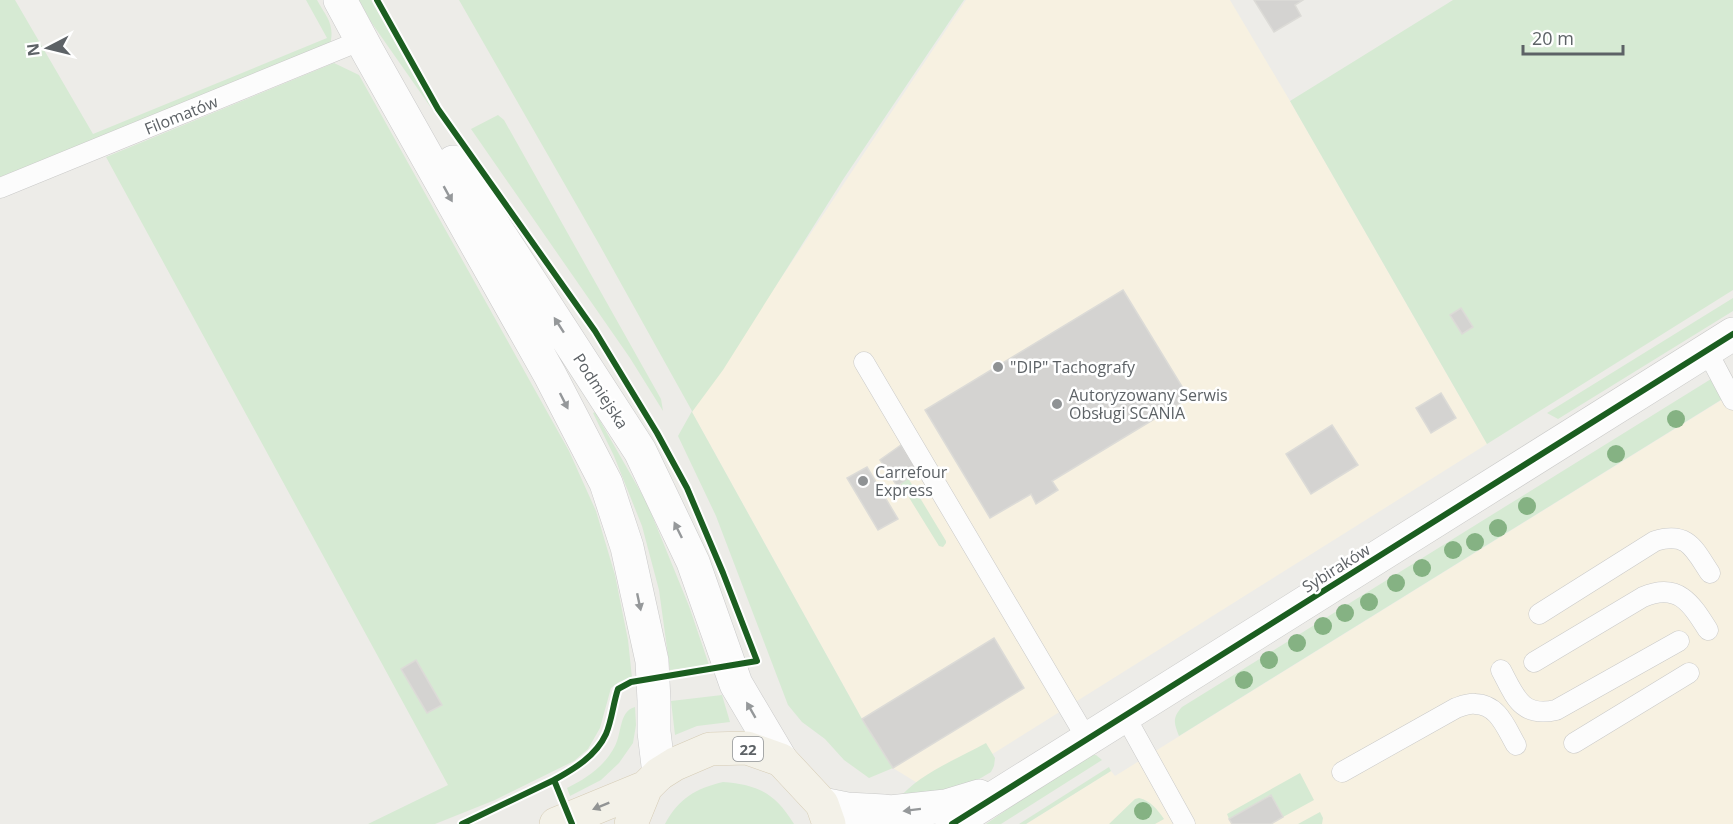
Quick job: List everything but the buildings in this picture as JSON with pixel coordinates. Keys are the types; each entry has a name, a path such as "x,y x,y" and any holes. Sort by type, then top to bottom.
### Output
{"main road":[{"name":"Podmiejska","path":"340,0 550,375 606,483 627,547 652,661 654,700 652,781"},
{"name":"Podmiejska","path":"365,46 426,119 640,451 693,562 736,684 781,760"},
{"name":"Sybiraków","path":"952,824 1720,342"},
{"name":"22","path":"556,824 652,781 675,764 710,749 747,748 781,760 826,814"},
{"path":"631,824 652,781"},
{"name":"Sybiraków","path":"826,814 847,809 890,812 946,806 1010,788"}],"lane":[{"name":"Filomatów","path":"0,189 365,46"},
{"path":"1720,342 1733,400"},
{"path":"864,362 1087,739"},
{"path":"1539,614 1655,541 1667,538 1678,538 1688,543 1697,551 1710,573"},
{"path":"1534,662 1655,592 1668,592 1690,603 1708,630"},
{"path":"1501,670 1525,708 1545,713 1556,710 1679,641"},
{"path":"1574,743 1689,673"},
{"path":"1342,772 1456,708 1473,703 1484,705 1498,713 1516,745"},
{"path":"1125,716 1185,824"}],"shaded area":[{"path":"966,0 1230,0 1487,444 932,792 893,768 862,719 692,412"},
{"path":"1733,393 1733,824 1026,824 1111,771 1115,776"}],"green space":[{"path":"0,0 15,0 93,134 327,38 306,0 317,0 331,26 331,38 330,45 0,177"},
{"path":"359,0 371,0 434,112 371,22"},
{"path":"459,0 964,0 844,178 723,370 692,412 862,719 893,768 869,778 844,760 825,739 802,722 788,705 716,516 678,436 692,411"},
{"path":"1453,0 1733,0 1733,290 1487,444 1290,101"},
{"path":"334,63 359,75 569,451 596,511 615,575 628,640 632,678 619,682 611,688 600,728 588,749 574,761 495,800 435,824 368,824 448,785 106,157"},
{"path":"498,115 504,120 661,399 663,411 630,358 471,129"},
{"path":"1733,298 1733,311 1558,419 1547,413"},
{"path":"1711,379 1724,398 1179,736 1175,721 1182,707"},
{"path":"595,412 647,503 689,606 709,665 670,670 659,590 642,526 614,456 593,413"},
{"path":"908,478 946,541 943,547 939,546 900,483"},
{"path":"722,695 730,722 697,726 675,735 671,701"},
{"path":"635,707 636,725 633,743 619,763 601,780 570,796 567,788 594,771 606,760 615,746 623,718 630,709"},
{"path":"986,743 995,758 991,772 959,791 899,799 927,775"},
{"path":"1096,755 1102,760 1001,824 986,824 1085,756"},
{"path":"1109,767 1111,771 1026,824 1019,824"},
{"path":"1300,773 1314,800 1283,817 1270,795 1229,819 1227,814"},
{"path":"723,782 747,785 765,792 780,805 794,824 665,824 682,801 704,788"},
{"path":"1139,798 1153,806 1164,819 1155,824 1109,824 1135,799"},
{"path":"1320,812 1323,818 1322,824 1298,824"}],"cycle path":[{"path":"377,0 438,109 595,331 657,433 687,488 757,661 631,682 618,689 608,729 602,742 584,761 554,780 572,824"},
{"path":"952,824 1733,334"},
{"path":"462,824 554,780"}],"place":[{"name":"\"DIP\" Tachografy","path":"998,367"},
{"name":"Autoryzowany Serwis Obsługi SCANIA","path":"1057,404"},
{"name":"Carrefour Express","path":"863,481"}]}
